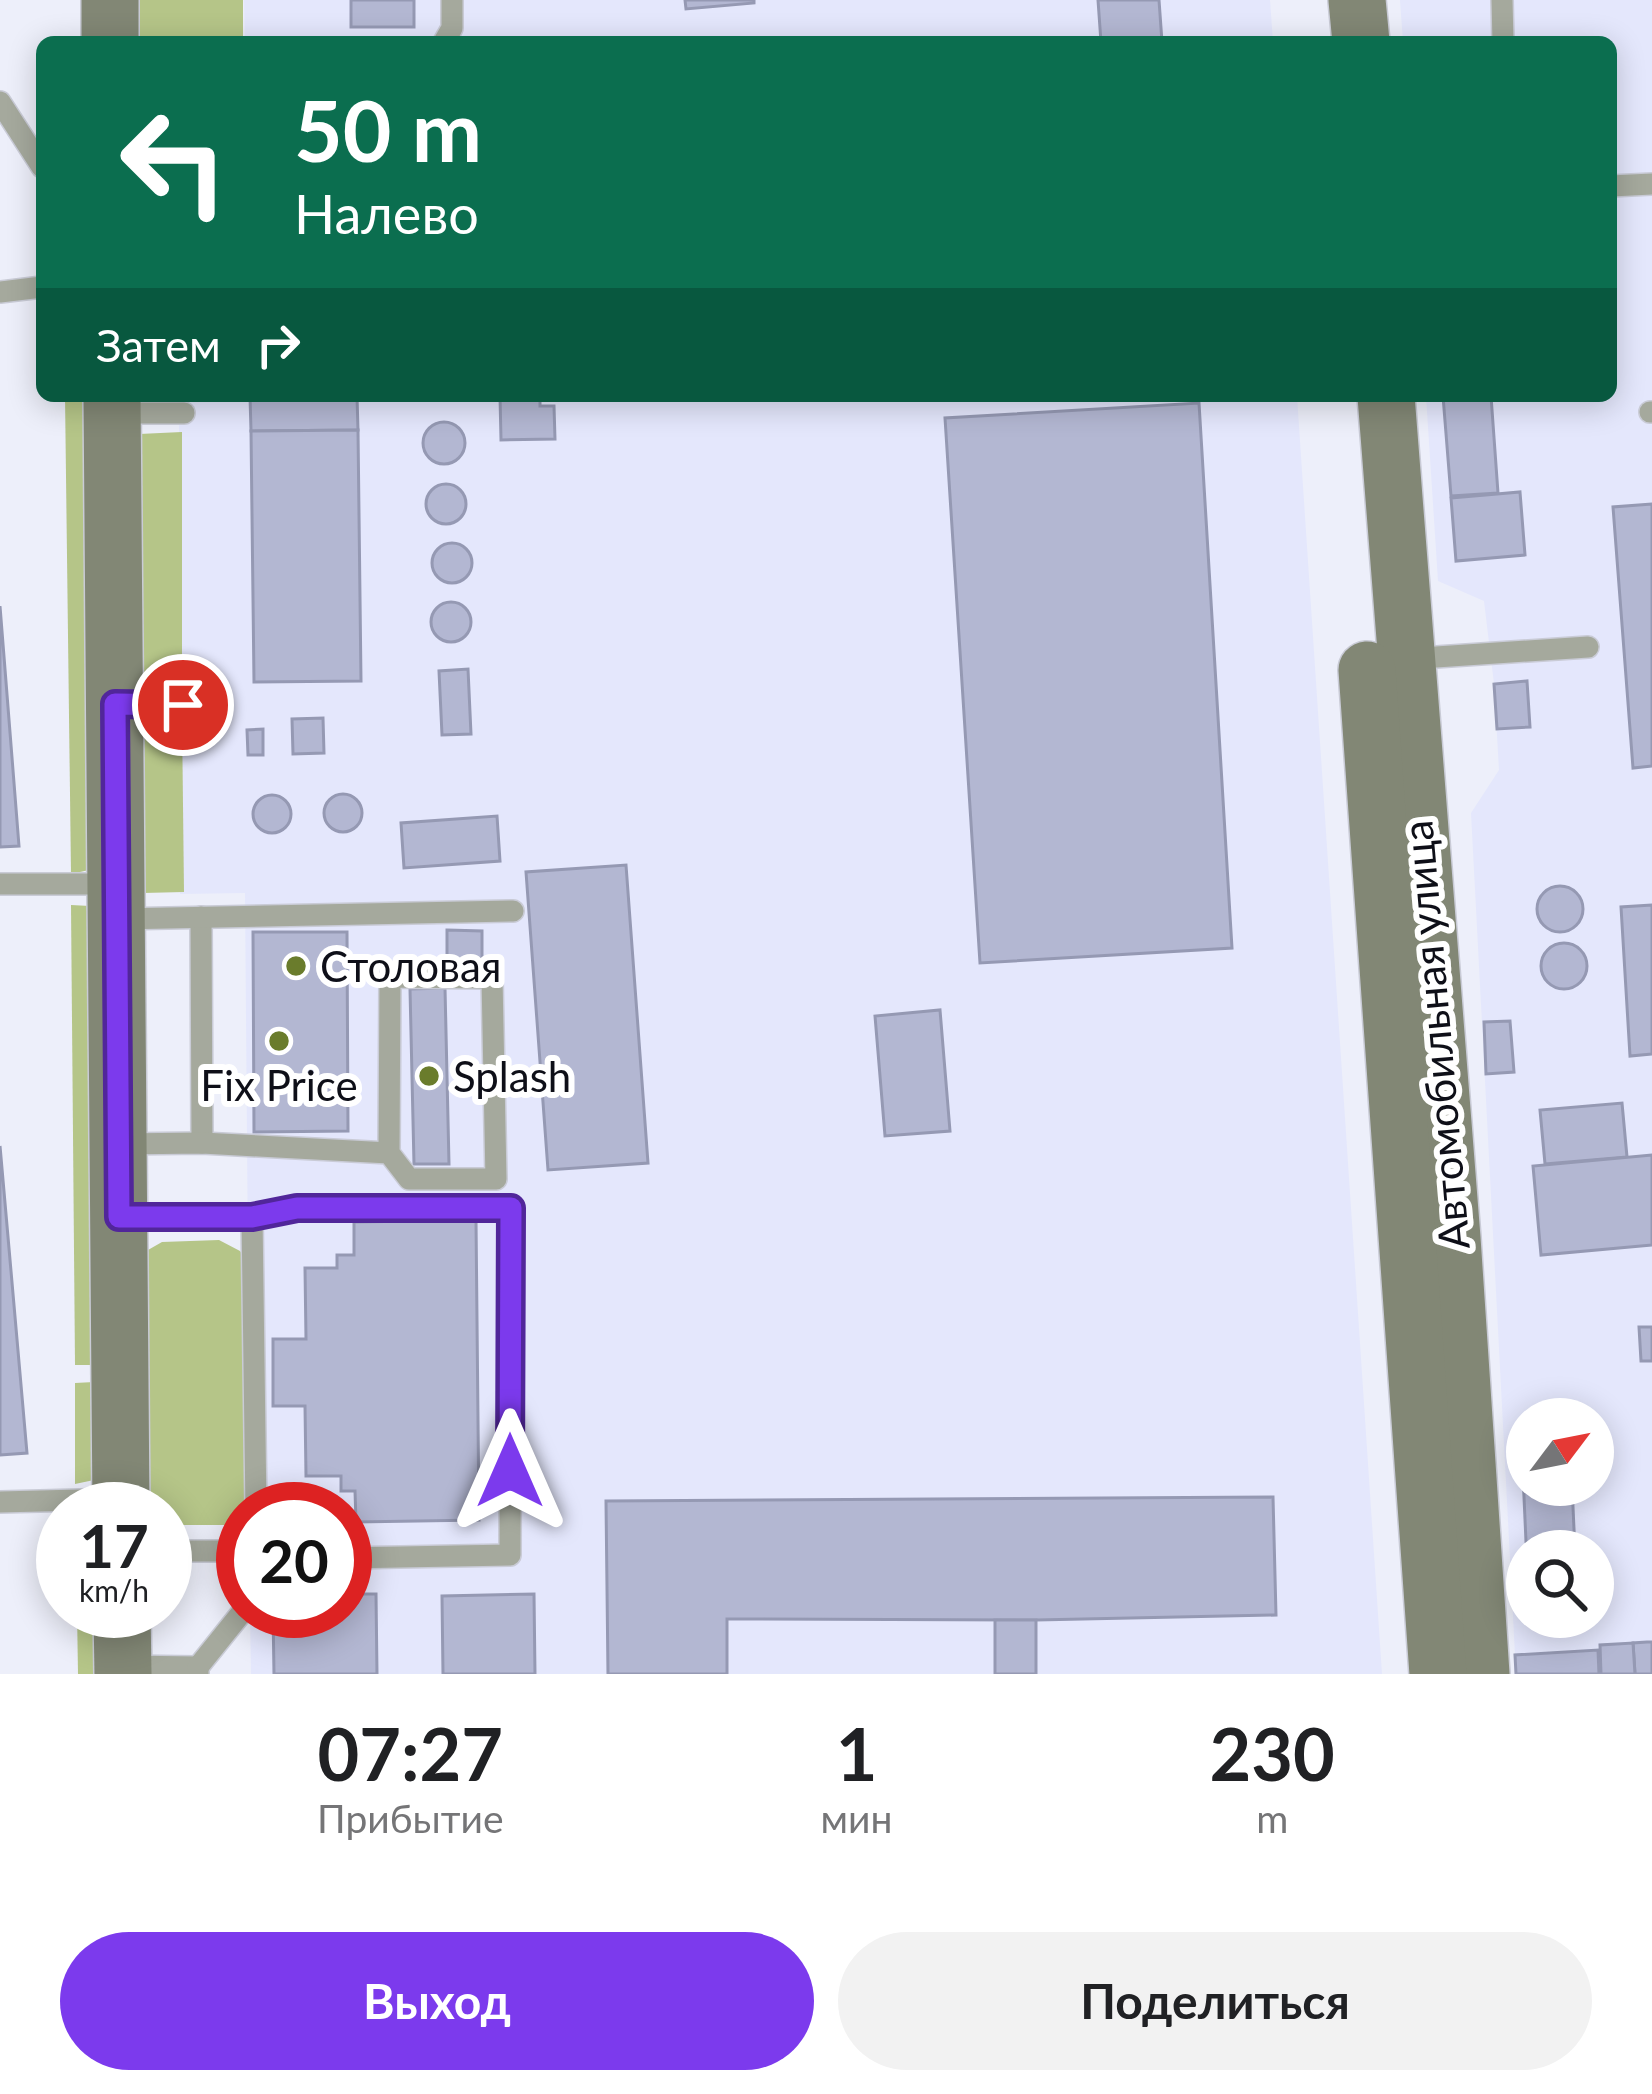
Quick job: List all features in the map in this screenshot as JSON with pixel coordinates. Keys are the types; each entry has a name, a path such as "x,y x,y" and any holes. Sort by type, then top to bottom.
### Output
{"main road":[{"path":"110,0 110,36"},
{"path":"1319,0 1322,36"},
{"path":"1358,0 1360,36"},
{"name":"Автомобильная улица","path":"1348,402 1438,1674"},
{"name":"Автомобильная улица","path":"1386,402 1452,1238 1480,1674"},
{"path":"112,404 121,1482"}],"lane":[{"path":"447,36 452,0"},
{"path":"1502,0 1503,36"},
{"path":"0,102 36,158"},
{"path":"1617,186 1652,184"},
{"path":"0,292 36,288"},
{"path":"112,404 184,413"},
{"path":"1406,659 1588,646"},
{"path":"115,704 183,705"},
{"path":"0,884 201,917 513,910"},
{"path":"201,917 202,1143"},
{"path":"119,1144 202,1143 389,1153 410,1179 496,1179 492,978 390,977 389,1153"},
{"path":"119,1217 252,1217 297,1208 511,1208 510,1555 372,1558"},
{"path":"252,1217 256,1482"},
{"path":"0,1502 36,1503"},
{"path":"122,1650 198,1671 223,1638"}],"shaded area":[{"path":"244,0 1270,0 1273,36 245,36"},
{"path":"1400,0 1652,0 1652,1674 1516,1674 1514,1638 1614,1638 1614,1530 1508,1530 1507,1506 1614,1506 1614,1398 1506,1398 1506,1483 1471,813 1499,770 1484,601 1438,581 1426,402 1617,402 1617,36 1403,36"},
{"path":"179,402 1297,402 1382,1674 251,1674 250,1638 372,1638 372,1482 250,1482 245,893 180,894"}],"green space":[{"path":"136,0 243,0 243,36 136,36"},
{"path":"65,402 86,402 89,870 71,874"},
{"path":"182,432 182,692 142,692 139,434"},
{"path":"182,717 184,892 143,893 142,726"},
{"path":"71,905 90,906 94,1365 75,1365"},
{"path":"219,1240 240,1251 246,1261 248,1482 216,1482 216,1525 192,1525 192,1482 148,1482 147,1257 148,1250 162,1242"},
{"path":"94,1382 94,1480 84,1482 75,1482 75,1383"},
{"path":"77,1638 96,1638 96,1674 78,1674"}],"building":[{"path":"351,0 414,0 414,27 351,27"},
{"path":"685,0 754,0 754,3 686,9"},
{"path":"1098,0 1159,0 1162,36 1101,36"},
{"path":"250,402 357,402 358,430 251,431"},
{"path":"500,402 554,406 555,439 501,440"},
{"path":"1443,402 1491,402 1498,493 1451,496"},
{"path":"1199,403 1232,948 980,963 945,418"},
{"path":"444,422 459,428 465,443 459,458 444,464 429,458 423,443 429,428"},
{"path":"358,430 361,681 254,682 251,431"},
{"path":"446,484 460,490 466,504 460,518 446,524 432,518 426,504 432,490"},
{"path":"1520,492 1525,555 1456,561 1451,498"},
{"path":"1652,504 1652,766 1633,768 1613,507"},
{"path":"452,543 466,549 472,563 466,577 452,583 438,577 432,563 438,549"},
{"path":"451,602 465,608 471,622 465,636 451,642 437,636 431,622 437,608"},
{"path":"0,606 19,846 0,847"},
{"path":"468,669 471,734 442,735 439,671"},
{"path":"1527,681 1530,727 1497,729 1494,684"},
{"path":"323,718 324,753 293,754 292,719"},
{"path":"263,729 263,755 248,755 247,730"},
{"path":"343,794 356,800 362,813 356,826 343,832 330,826 324,813 330,800"},
{"path":"272,795 285,801 291,814 285,827 272,833 259,827 253,814 259,801"},
{"path":"497,816 500,861 404,868 401,823"},
{"path":"626,865 648,1163 548,1170 526,872"},
{"path":"1560,886 1576,893 1583,909 1576,925 1560,932 1544,925 1537,909 1544,893"},
{"path":"1652,905 1652,1054 1630,1056 1621,907"},
{"path":"447,930 482,931 482,967 447,966"},
{"path":"253,932 347,932 348,1131 254,1132"},
{"path":"1564,943 1580,950 1587,966 1580,982 1564,989 1548,982 1541,966 1548,950"},
{"name":"Splash","path":"445,988 449,1164 414,1164 410,989"},
{"path":"940,1010 950,1131 885,1136 875,1016"},
{"path":"1510,1021 1514,1072 1486,1074 1484,1022"},
{"path":"1622,1103 1627,1157 1545,1164 1540,1110"},
{"path":"0,1146 27,1453 0,1455"},
{"path":"1652,1155 1652,1245 1541,1255 1533,1166"},
{"path":"476,1220 479,1520 372,1522 372,1482 306,1476 305,1406 273,1406 273,1339 306,1339 305,1268 337,1268 337,1255 354,1255 354,1222"},
{"path":"1639,1327 1652,1327 1652,1361 1641,1361"},
{"path":"1273,1497 1276,1615 727,1619 727,1674 608,1674 606,1501"},
{"path":"1524,1506 1573,1506 1574,1530 1525,1530"},
{"path":"372,1594 376,1594 377,1674 274,1674 273,1638 372,1638"},
{"path":"534,1594 535,1674 443,1674 442,1596"},
{"path":"995,1620 1036,1620 1036,1674 995,1674"},
{"path":"1652,1642 1652,1674 1635,1674 1633,1643"},
{"path":"1633,1643 1635,1674 1601,1674 1600,1645"},
{"path":"1598,1650 1599,1674 1516,1674 1515,1655"}],"place":[{"name":"Столовая","path":"296,966"},
{"name":"Fix Price","path":"279,1041"},
{"name":"Splash","path":"429,1076"}],"route":[{"path":"183,705 115,704 119,1217 252,1217 297,1208 511,1208 510,1471"}]}
